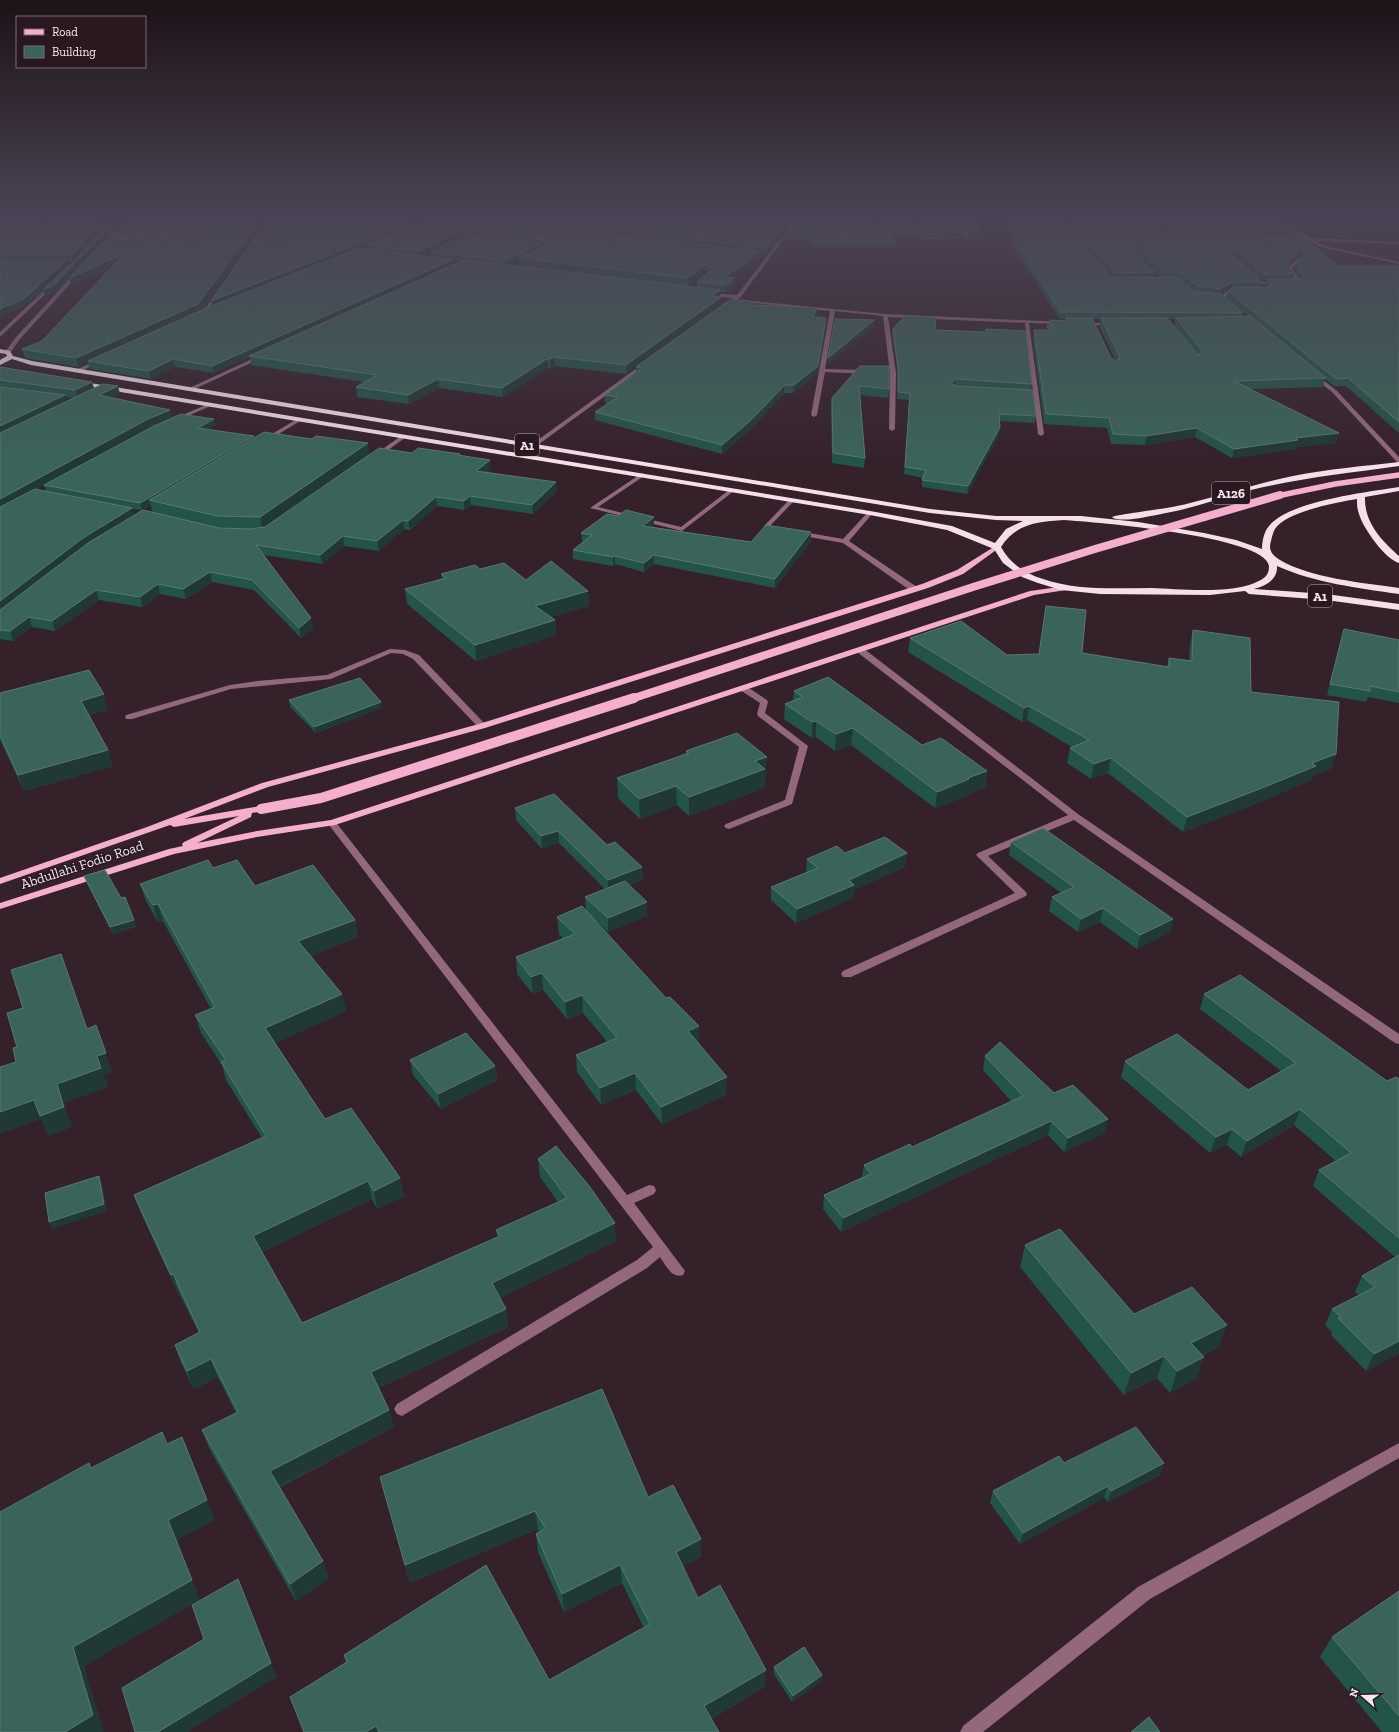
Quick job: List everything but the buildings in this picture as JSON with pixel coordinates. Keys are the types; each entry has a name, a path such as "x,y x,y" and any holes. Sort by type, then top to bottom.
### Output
{"highway":[{"path":"0,351 9,355 0,363"},
{"name":"A1","path":"9,355 31,363 188,390 930,511 996,518 1044,519"},
{"name":"A1","path":"69,381 870,513 950,528 997,547"},
{"name":"A126","path":"1064,518 1134,516 1165,511 1249,488 1294,478 1399,463"},
{"path":"1268,555 1235,542 1191,533 1111,522 1064,518 1044,519 1025,523 1010,529 1003,536 997,547 1002,558 1015,569 1040,582 1066,588 1096,591 1197,592 1240,589 1260,584 1271,576 1273,572 1273,564 1265,548 1266,544 1271,527 1288,515 1318,505 1398,490"},
{"path":"1361,496 1360,503 1367,524 1382,545 1399,560"},
{"name":"A1","path":"1268,555 1284,565 1312,574 1399,592"},
{"name":"A1","path":"1240,589 1326,597 1399,607"}],"main road":[{"path":"150,829 321,798 826,636 973,587 1125,540 1292,492 1399,475"},
{"path":"150,829 265,785 482,726 914,589 960,572 997,547"},
{"path":"172,851 257,834 332,823 1033,593 1066,588"},
{"path":"172,851 261,809"},
{"name":"Abdullahi Fodio Road","path":"0,881 150,829"},
{"name":"Abdullahi Fodio Road","path":"0,906 172,851"}],"street":[{"path":"0,335 38,299"},
{"path":"9,355 18,338 54,299"},
{"path":"203,314 213,299"},
{"path":"728,305 736,299 885,316 1028,323 1116,324"},
{"path":"1222,299 1227,303"},
{"path":"814,415 833,310"},
{"path":"196,317 210,312"},
{"path":"885,316 893,373 892,429"},
{"path":"1028,323 1041,434"},
{"path":"1094,324 1097,331"},
{"path":"188,390 268,354"},
{"path":"77,371 105,358"},
{"path":"533,446 652,360"},
{"path":"822,370 877,372"},
{"path":"1310,371 1334,391 1399,463"},
{"path":"885,372 893,373"},
{"path":"94,393 106,388"},
{"path":"1028,393 1036,394"},
{"path":"165,424 210,405"},
{"path":"255,446 299,420"},
{"path":"372,459 403,437"},
{"path":"642,475 593,508 682,529 731,490"},
{"path":"770,527 791,501"},
{"path":"845,541 870,513"},
{"path":"788,531 845,541 914,589"},
{"path":"860,650 1075,816 1399,1040"},
{"path":"129,717 230,687 257,683 328,677 390,651 405,652 416,657 482,726"},
{"path":"729,826 789,802 804,746 761,714 764,702 743,688"},
{"path":"847,974 1022,894 981,855 1075,816"},
{"path":"332,823 678,1271"},
{"path":"624,1202 649,1190"},
{"path":"402,1409 642,1264 661,1248"},
{"path":"969,1732 1144,1593 1399,1450"}]}
